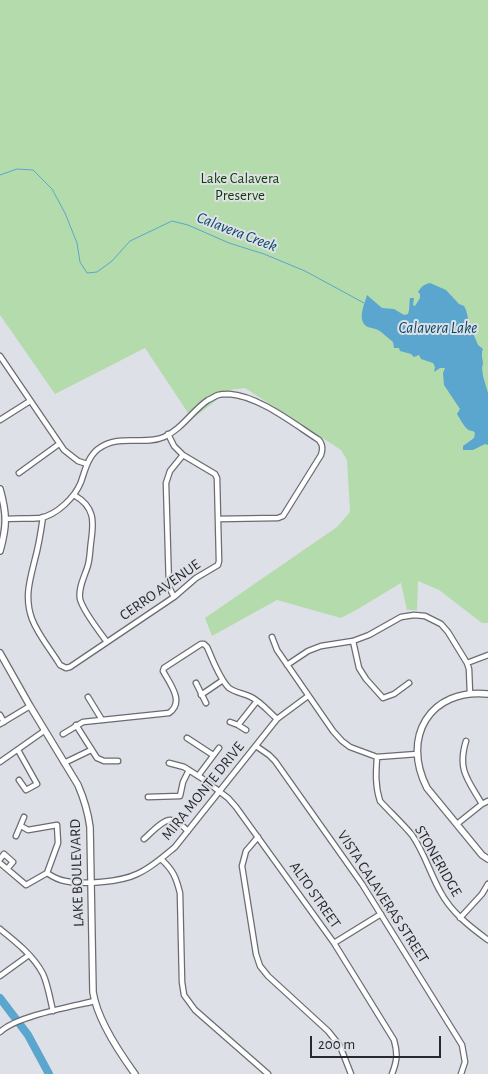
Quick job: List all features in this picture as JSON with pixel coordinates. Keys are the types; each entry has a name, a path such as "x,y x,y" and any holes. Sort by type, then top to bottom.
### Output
{"main road":[{"path":"0,489 4,504 3,519 5,532 0,551"},
{"name":"LAKE BOULEVARD","path":"0,653 78,785 88,810 94,1001 104,1023 135,1074"},
{"path":"488,694 458,696 443,703 433,711 421,728 417,741 421,776 427,788 488,860"}],"street":[{"path":"0,356 59,444 70,456 87,464"},
{"path":"3,519 38,518 49,515 74,495 87,464 98,449 119,440 163,437 178,428 206,402 219,394 237,395 262,404 319,440 322,444 322,454 283,516 278,518 218,519"},
{"path":"0,420 30,401"},
{"name":"CERRO AVENUE","path":"43,517 29,582 29,608 37,629 60,665 66,668 174,597 196,578 218,565 217,478 215,474 183,455 174,446 168,434"},
{"path":"19,473 59,444"},
{"path":"174,597 169,587 166,483 170,471 183,455"},
{"path":"74,495 89,509 93,524 88,564 80,586 80,598 107,642"},
{"path":"287,665 308,651 321,646 352,641 369,635 401,617 425,616 441,624 467,663 470,694"},
{"path":"272,637 277,650 287,665 332,731 342,741 350,747 377,757 417,754"},
{"path":"352,641 359,668 383,698 394,694 409,683"},
{"path":"63,734 83,722 169,713 175,709 175,693 163,670 201,644 204,644 223,680 233,691 257,700 277,720"},
{"path":"467,663 488,656"},
{"path":"201,695 223,680"},
{"path":"196,684 206,703"},
{"name":"MIRA MONTE DRIVE","path":"47,873 54,878 72,882 117,880 130,877 155,864 175,848 277,720 308,696"},
{"path":"88,697 102,720"},
{"path":"238,725 257,700"},
{"path":"0,715 2,723 30,706"},
{"path":"230,722 246,730"},
{"path":"76,725 98,758 118,761"},
{"path":"0,762 44,730"},
{"path":"187,738 213,755"},
{"path":"466,741 462,762 466,776 482,804"},
{"name":"VISTA CALAVERAS STREET","path":"256,746 269,754 275,761 381,914 462,1045 465,1062 462,1074"},
{"path":"198,776 219,748"},
{"path":"18,750 37,784 26,790 19,780"},
{"path":"64,763 91,750"},
{"name":"STONERIDGE","path":"377,757 375,779 380,800 412,836 439,890 449,905 460,918 488,940"},
{"name":"ALTO STREET","path":"169,763 184,767 219,792 236,807 258,837 334,943 394,1040 397,1051 396,1066 392,1074"},
{"path":"148,797 180,796 183,782 189,770"},
{"path":"457,824 488,801"},
{"path":"16,836 24,817"},
{"path":"144,839 165,820 177,822 188,831"},
{"path":"0,863 26,886 47,873 58,844 57,825 28,830 21,826"},
{"path":"258,837 246,851 242,866 256,954 260,966 268,976 328,1031 340,1046 352,1074"},
{"path":"0,859 4,854 13,862 7,869"},
{"path":"161,859 173,872 180,893 184,995 195,1010 268,1074"},
{"path":"460,918 482,894 488,884"},
{"path":"334,943 381,914"},
{"path":"0,929 38,965 43,975 53,1011"},
{"path":"0,976 29,955"},
{"path":"0,1032 22,1020 94,1001"}],"green space":[{"name":"Lake Calavera Preserve","path":"0,0 488,0 488,623 482,623 439,590 418,581 417,610 407,610 401,583 341,618 277,600 212,636 205,618 337,527 350,512 347,460 341,450 245,388 230,390 192,419 145,348 55,394 0,315"}],"water":[{"name":"Calavera Lake","path":"430,283 446,290 459,304 464,306 478,345 483,349 482,368 488,393 488,445 485,444 473,450 463,450 463,446 474,438 475,433 466,428 457,414 460,409 444,385 443,373 445,368 440,368 434,372 435,367 433,363 421,359 419,355 414,357 411,354 400,351 399,348 394,348 393,342 378,330 363,323 362,311 367,295 382,308 394,309 404,315 408,314 410,298 414,298 413,305 415,306 420,298 419,290 424,285"}],"waterway":[{"name":"Calavera Creek","path":"0,175 17,169 33,170 52,189 65,213 77,243 80,262 87,273 97,272 112,261 130,241 172,221 188,225 229,243 264,254 305,271 364,303"},
{"path":"0,998 28,1035 49,1074"}]}
